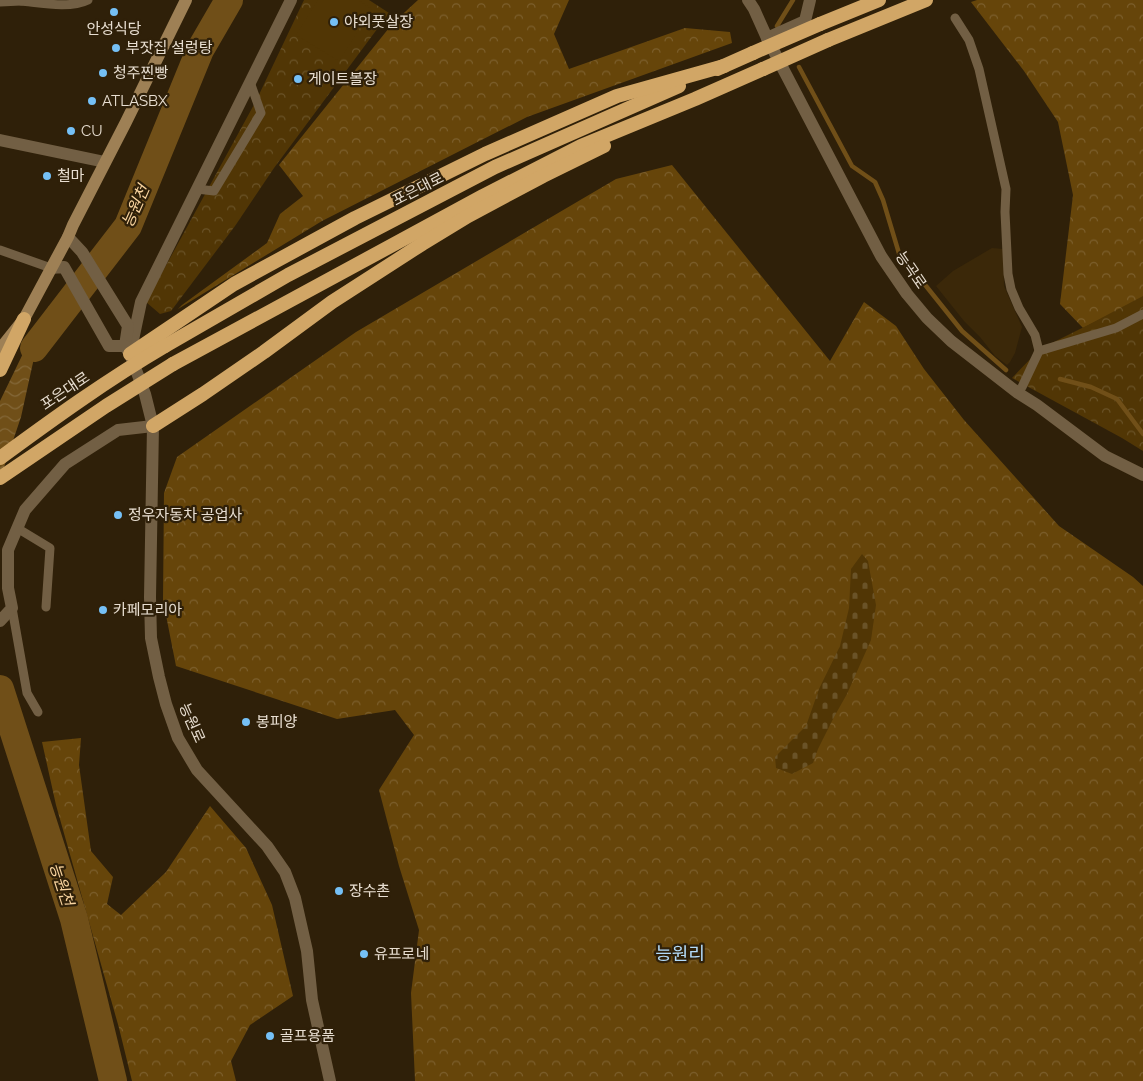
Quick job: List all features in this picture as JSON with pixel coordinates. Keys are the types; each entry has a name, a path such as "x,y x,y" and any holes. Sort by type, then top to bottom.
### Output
{"highway":[{"name":"포은대로","path":"0,458 140,360 288,275 495,167 753,53 879,0"},
{"path":"0,478 106,406 173,364 483,196 581,146 926,0"},
{"path":"128,350 234,284 355,218 485,154 617,96 724,66"},
{"path":"153,426 264,352 332,302 468,216 695,99"},
{"path":"0,370 24,319"}],"main road":[{"path":"0,349 24,319 68,237 186,0"}],"street":[{"path":"51,268 64,267 110,346 128,350 141,302 291,0"},
{"name":"능곡로","path":"748,0 881,256 926,318 1018,393 1105,456 1143,475"},
{"path":"767,38 805,21 810,0"},
{"path":"0,140 105,162"},
{"name":"능원로","path":"68,237 82,252 128,326 128,350 145,394 153,426 150,598 152,638 166,704 178,738 198,770 267,846 285,872 295,898 307,951 312,1000 330,1081"},
{"path":"0,621 11,608 8,588 8,550 25,510 65,464 118,430 153,426"}],"lane":[{"path":"0,2 21,1 48,4 79,4 88,0"},
{"path":"955,18 969,40 979,69 1006,189 1005,212 1008,274 1011,289 1019,308 1035,334 1039,351 1018,393"},
{"path":"197,189 214,191 261,112 250,82"},
{"path":"0,250 51,268"},
{"path":"1039,351 1116,328 1143,314"},
{"path":"17,528 50,548 46,607"},
{"path":"11,608 27,693 38,712"}],"shaded area":[{"path":"992,248 1003,249 1004,286 1022,327 1015,353 1007,365 995,356 936,286 953,271"}],"green space":[{"path":"304,0 369,0 389,13 171,311 160,314 146,302 256,101"},
{"name":"야외풋살장","path":"318,0 358,0 372,9 339,61 296,35"},
{"path":"418,0 569,0 554,34 569,69 685,28 730,32 732,43 527,117 322,221 178,309 267,243 280,214 303,196 279,165 393,23"},
{"path":"977,0 1143,0 1143,298 1083,328 1060,304 1073,195 1058,122 1024,71 971,2"},
{"path":"672,165 830,361 864,302 896,326 924,369 964,420 1059,526 1133,577 1143,586 1143,1081 415,1081 411,993 419,930 399,866 379,790 414,735 395,710 337,719 176,666 163,600 164,493 177,457 356,332 616,179"},
{"path":"1143,296 1143,451 1012,378 1040,349"},
{"path":"862,554 868,561 876,605 871,640 813,763 792,774 776,768 775,757 806,726 819,689 840,646 849,608 851,569"},
{"path":"81,738 79,765 91,851 113,877 107,904 121,915 166,872 210,806 246,848 272,905 293,996 250,1025 231,1061 236,1081 132,1081 119,1028 56,805 42,742"}],"water":[{"path":"49,306 63,331 34,358 21,417 0,479 0,401 32,335"}],"waterway":[{"name":"능원천","path":"34,348 128,226 200,50 229,0"},
{"path":"777,26 793,0"},
{"path":"799,67 852,166 875,182 883,200 901,260 926,286 962,331 1006,370"},
{"path":"1060,379 1091,387 1117,399 1143,434"},
{"name":"능원천","path":"0,689 74,919 113,1081"}],"place":[{"name":"안성식당","path":"114,12"},
{"name":"야외풋살장","path":"334,22"},
{"name":"부잣집 설렁탕","path":"116,48"},
{"name":"청주찐빵","path":"103,73"},
{"name":"게이트볼장","path":"298,79"},
{"name":"ATLASBX","path":"92,101"},
{"name":"CU","path":"71,131"},
{"name":"철마","path":"47,176"},
{"name":"정우자동차 공업사","path":"118,515"},
{"name":"카페모리아","path":"103,610"},
{"name":"봉피양","path":"246,722"},
{"name":"장수촌","path":"339,891"},
{"name":"유프로네","path":"364,954"},
{"name":"골프용품","path":"270,1036"}],"district":[{"name":"능원리","path":"680,954"}]}
